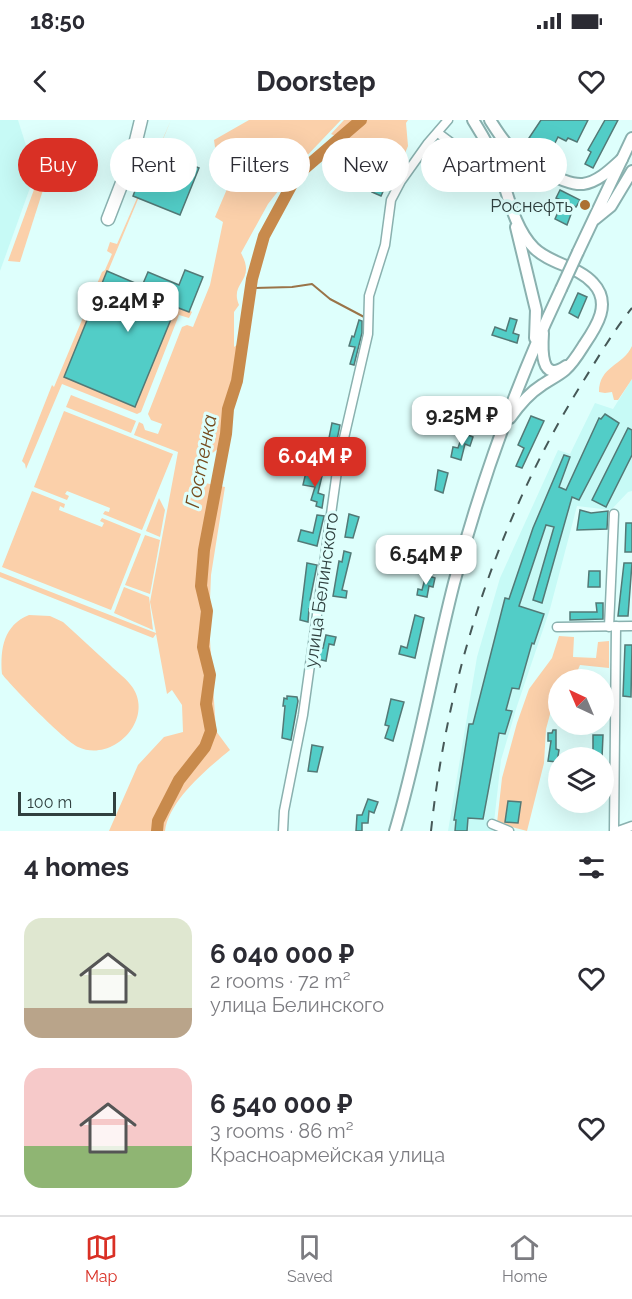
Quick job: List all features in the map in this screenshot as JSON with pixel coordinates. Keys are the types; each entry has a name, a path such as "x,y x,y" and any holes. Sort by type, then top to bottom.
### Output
{"highway":[{"path":"108,219 132,157 141,120"}],"main road":[{"path":"473,120 491,150 511,206 524,234 534,248 589,279 601,295 600,318 577,355 564,371 531,392 498,439"},
{"path":"490,120 506,143 515,151 537,166 569,182 585,184 593,181 622,159"},
{"path":"395,831 454,586 498,439 543,327 632,138"},
{"path":"593,221 611,206 632,171"},
{"path":"511,206 536,310 534,349"},
{"path":"543,327 542,356 548,368 562,369 577,355"}],"street":[{"name":"улица Белинского","path":"283,831 284,811 303,715 338,464 368,334 369,296 385,245 391,200 401,181 423,150 448,120"},
{"path":"438,133 445,138"},
{"path":"614,514 612,626 616,831 632,826"},
{"path":"557,627 632,626"},
{"path":"492,824 509,831"}],"shaded area":[{"path":"0,120 18,120 24,138 18,138 18,192 29,192 0,271"},
{"path":"249,120 341,120 310,153 310,138 218,138"},
{"path":"344,120 408,120 406,123 407,138 340,138 331,134"},
{"path":"33,192 42,192 20,262 8,261"},
{"path":"141,192 64,377 135,406 176,307 192,312 189,318 179,315 141,412 137,414 62,384 26,469 22,461 52,385 54,387 102,272 112,254 107,251 110,242 117,244"},
{"path":"226,192 277,192 268,204 241,253 246,270 237,291 239,305 234,312 234,347 242,341 220,447 194,468 205,483 225,487 211,575 209,625 216,731 230,750 200,776 181,797 168,819 165,831 109,831 138,765 164,737 183,732 182,705 172,690 167,694 156,634 153,638 0,577 0,572 156,633 150,602 178,452 134,435 139,422 143,424 145,430 158,434 162,424 151,420 148,414 182,327 187,325 193,327 210,285 223,222 215,217"},
{"path":"632,346 632,379 618,400 614,400 612,392 599,392 600,383 607,371 628,353"},
{"path":"632,379 632,491 628,492 611,510 577,506 550,609 501,760 493,831 448,831 477,657 500,578 558,450 570,454 595,403 613,409"},
{"path":"71,395 136,421 131,433 66,407"},
{"path":"64,411 173,454 142,530 103,514 105,511 109,512 110,508 67,491 65,494 69,496 67,500 34,487"},
{"path":"32,491 65,504 64,508 60,506 59,510 102,527 104,523 100,521 102,518 141,534 111,610 2,567"},
{"path":"159,498 165,510 160,537 146,531"},
{"path":"145,535 160,540 150,594 125,585"},
{"path":"124,587 149,597 153,630 114,613"},
{"path":"29,615 50,616 63,622 133,688 138,701 138,713 134,725 116,744 104,749 91,750 71,743 2,674 5,638 14,625"},
{"path":"559,636 574,637 573,657 596,658 598,642 609,641 609,668 580,665 578,669 548,669 548,722 544,763 527,831 497,823 502,778 529,689 552,658"}],"building":[{"path":"541,120 588,120 577,142 558,137 529,138"},
{"path":"605,120 618,120 593,168 585,164 591,152 588,150"},
{"path":"135,192 189,192 180,215 133,196"},
{"path":"559,192 564,192 580,200 576,207 574,206 567,225 555,219 563,201 556,198"},
{"path":"185,270 203,277 189,312 176,307 135,407 64,377 107,271 142,286 148,272 179,285"},
{"path":"578,293 587,297 578,318 569,313"},
{"path":"510,318 517,320 513,333 519,335 517,343 492,335 495,327 506,331"},
{"path":"359,320 362,321 362,333 354,365 350,364 355,347 349,346"},
{"path":"605,414 619,423 579,500 572,497 542,603 533,600 554,527 546,525 519,606 544,614 534,644 532,643 519,689 512,688 506,710 512,711 505,734 499,733 483,819 468,818 467,831 455,831 456,820 454,820 469,724 473,724 505,598 509,599 533,528 564,455 570,457 559,487 566,490 599,418 601,419"},
{"path":"531,416 544,421 522,468 516,466 524,448 518,445"},
{"path":"332,423 340,425 335,450 327,448"},
{"path":"628,428 632,430 632,455 606,507 592,500"},
{"path":"463,433 473,437 470,446 465,444 461,460 451,457 453,447 458,448"},
{"path":"438,470 448,473 443,493 435,490"},
{"path":"306,472 322,476 318,493 324,495 322,508 316,506 317,502 311,500 315,487 303,485"},
{"path":"580,510 591,513 608,511 607,529 577,530"},
{"path":"349,514 359,517 353,538 345,537"},
{"path":"317,515 324,516 317,546 298,541 301,530 313,533"},
{"path":"626,523 632,523 632,552 625,552"},
{"path":"344,551 351,553 342,590 347,591 346,598 333,596 339,561 342,562"},
{"path":"307,563 317,565 308,622 300,620"},
{"path":"624,563 632,563 628,616 618,616"},
{"path":"589,571 600,571 600,587 588,587"},
{"path":"426,575 435,578 433,587 429,586 427,597 417,595 418,589 422,590"},
{"path":"596,603 603,603 603,619 570,620 570,612 597,612"},
{"path":"415,615 424,618 415,658 399,654 401,646 407,648"},
{"path":"326,635 336,637 334,645 329,644 326,661 317,659 319,647 323,648"},
{"path":"625,645 632,645 631,697 623,696"},
{"path":"287,696 297,697 298,701 291,740 282,738 285,706 283,706 284,698 287,699"},
{"path":"391,699 404,702 393,741 385,738 389,726 385,725"},
{"path":"548,735 556,735 556,747 550,747 551,741 548,741"},
{"path":"593,735 603,735 602,747 593,747"},
{"path":"312,745 323,747 317,772 308,771"},
{"path":"368,799 378,802 374,813 369,811 368,823 362,823 362,831 356,831 357,815 362,815"},
{"path":"508,801 521,802 518,823 505,822"}],"waterway":[{"name":"Гостенка","path":"157,831 158,821 179,780 205,747 211,731 206,704 210,675 203,647 207,611 201,586 204,550 226,434 228,409 237,381 252,279 264,236 297,175 361,120"},
{"path":"251,288 312,284 330,299 366,318"}],"railway":[{"path":"431,831 439,771 464,654 503,540 554,432 601,352 632,308"}],"place":[{"name":"Роснефть","path":"585,205"}]}
